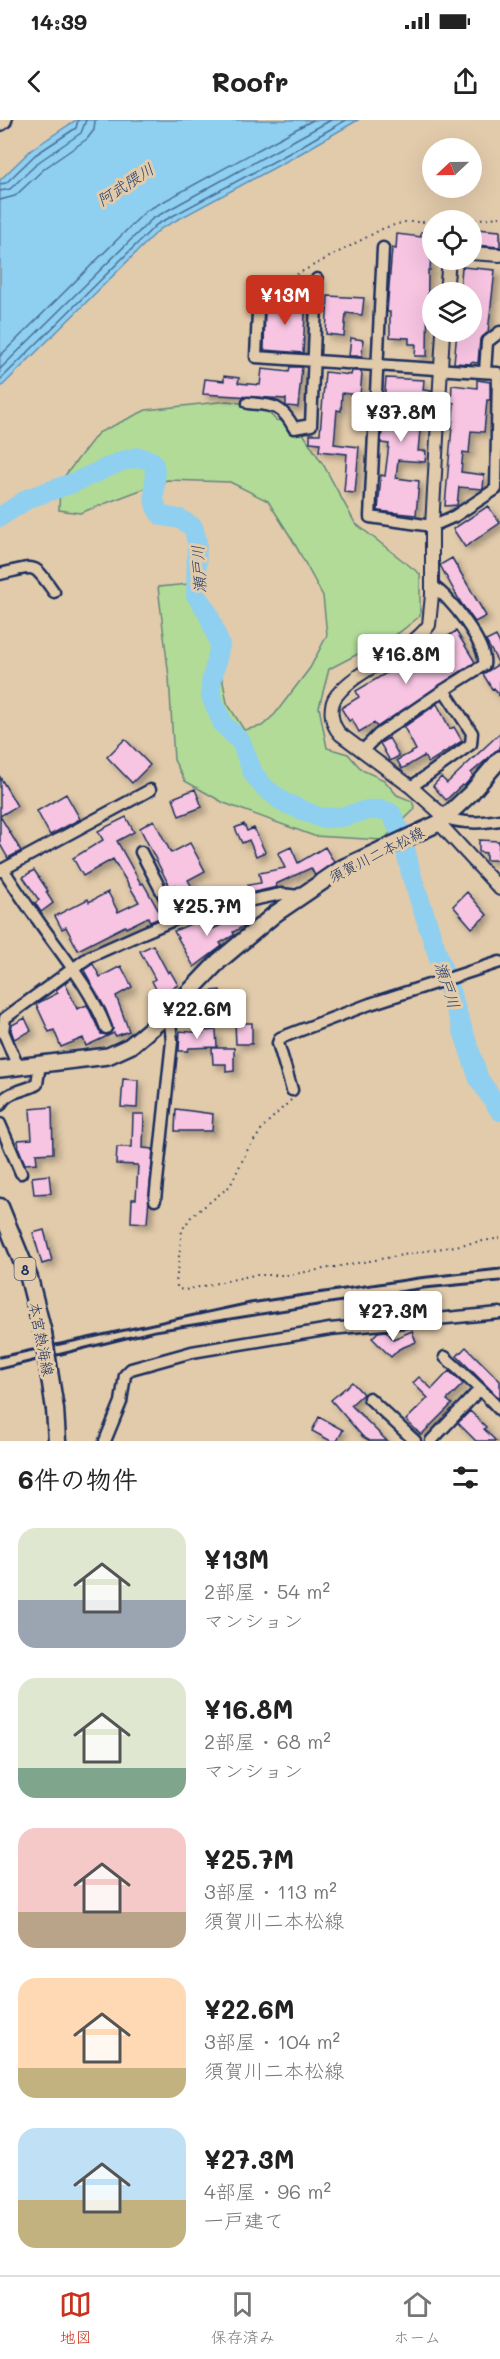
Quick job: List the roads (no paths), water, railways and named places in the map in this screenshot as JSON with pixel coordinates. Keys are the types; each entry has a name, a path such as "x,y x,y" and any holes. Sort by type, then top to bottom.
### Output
{"main road":[{"name":"須賀川二本松線","path":"0,1069 108,1056 130,1046 167,1015 219,961 299,896 344,867 438,823 471,794 498,764"},
{"name":"本宮熱海線","path":"0,1208 29,1278 43,1333 55,1409 57,1441"}],"street":[{"path":"258,312 256,357 315,361 376,364 440,368 485,372 499,372 498,488 455,516 432,526 370,517 376,364 383,248"},
{"path":"482,254 500,255"},
{"path":"248,403 277,407 294,428 311,426 317,279"},
{"path":"485,372 487,342 500,332"},
{"path":"442,342 429,626 424,632 363,674 335,698 332,715 335,727 362,751 411,787 438,823 500,888"},
{"path":"0,574 32,567 38,569 54,592"},
{"path":"362,751 378,735 484,665 484,651 457,610 443,593 432,586"},
{"path":"411,787 471,744 472,733 444,690"},
{"path":"106,1028 98,1008 74,967 2,870 150,790"},
{"path":"438,823 478,823 500,820"},
{"path":"141,852 176,919"},
{"path":"18,1067 3,1031 5,1018 74,967 115,945 176,919 263,897 281,894 299,896"},
{"path":"292,1090 278,1043 280,1038 370,1004 500,962"},
{"path":"155,1200 172,1041 167,1015"},
{"path":"0,1105 1,1101 10,1095 37,1084 40,1064"},
{"path":"0,1124 21,1173"},
{"path":"105,1441 121,1402 125,1376 131,1369 192,1352 330,1329 500,1313"},
{"path":"445,1357 500,1410"},
{"path":"431,1441 480,1389"},
{"path":"369,1398 415,1441"}],"water":[{"name":"阿武隈川","path":"76,120 358,120 160,229 0,388 0,180 31,150"}],"waterway":[{"name":"瀬戸川","path":"0,517 29,498 73,483 122,461 139,457 152,461 157,510 162,516 180,519 193,527 197,541 196,595 208,613 220,645 211,684 211,696 223,724 241,742 253,773 263,786 283,802 321,818 341,817 368,810 383,810 391,813 402,836 412,877 479,1079 500,1111"}],"railway":[{"path":"0,1357 250,1303 419,1278 500,1269"},
{"path":"0,1369 155,1331 424,1288 500,1281"}]}
